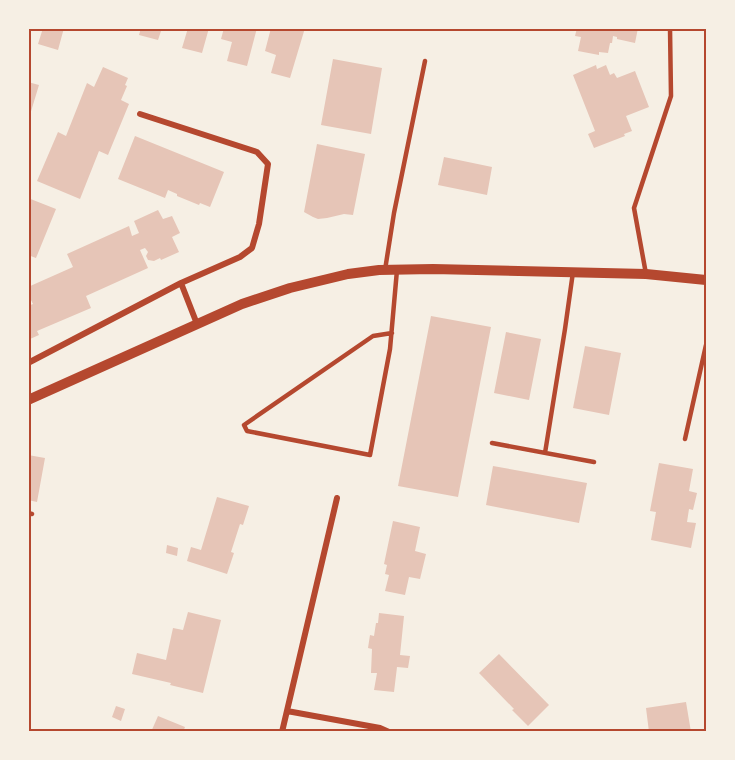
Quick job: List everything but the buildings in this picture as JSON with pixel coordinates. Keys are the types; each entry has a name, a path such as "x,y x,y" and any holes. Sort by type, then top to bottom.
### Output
{"street":[{"path":"28,363 181,283 240,257 252,248 259,224 268,164 257,152 140,114"},
{"path":"28,400 242,304 290,288 348,274 391,270 573,272 646,274 706,280"},
{"path":"181,283 197,324"},
{"path":"282,732 336,498"},
{"path":"287,711 380,728 389,732"}],"lane":[{"path":"646,274 634,207 671,96 670,28"},
{"path":"392,333 373,336 244,425 247,431 370,455 392,333 391,270 394,213 424,61"},
{"path":"545,453 573,272"},
{"path":"685,439 706,345"},
{"path":"492,443 594,462"}]}
